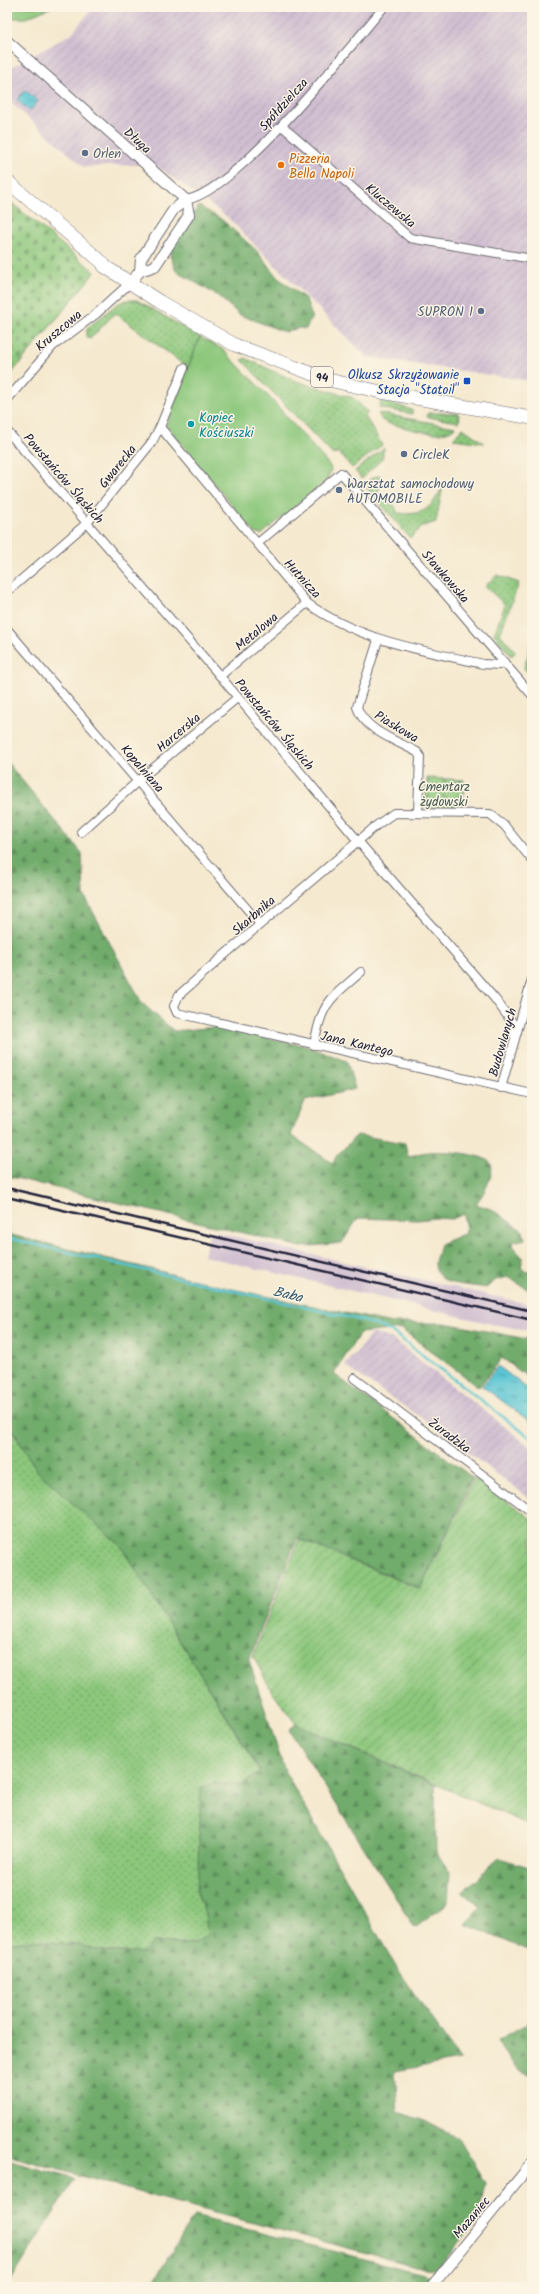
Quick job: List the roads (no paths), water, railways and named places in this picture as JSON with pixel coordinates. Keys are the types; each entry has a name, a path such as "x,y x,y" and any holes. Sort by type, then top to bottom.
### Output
{"main road":[{"name":"94","path":"7,181 103,263 104,266 160,302 235,345 329,380 381,392 532,418"}],"street":[{"name":"Spółdzielcza","path":"186,200 193,199 212,188 248,160 282,126 384,7"},
{"name":"Długa","path":"7,41 186,200"},
{"name":"Kluczewska","path":"282,126 410,238 532,259"},
{"path":"131,282 140,271 155,266 179,232 189,215 186,200 174,209 141,259 140,271"},
{"name":"Kruszcowa","path":"7,400 53,346 96,314 131,282"},
{"name":"Gwarecka","path":"7,592 87,523 152,442 160,427 184,368"},
{"name":"Hutnicza","path":"160,427 307,603 323,615 378,640 483,664 499,665 504,662"},
{"name":"Powstańców Śląskich","path":"7,431 220,676 358,841 505,1012 512,1022 515,1038"},
{"name":"Sławkowska","path":"258,544 342,474 532,695"},
{"name":"Metalowa","path":"220,676 307,603"},
{"name":"Kopalniana","path":"7,629 260,924"},
{"name":"Piaskowa","path":"378,640 357,707 360,715 367,724 416,752 420,756 418,813"},
{"name":"Harcerska","path":"81,832 138,781 237,698"},
{"name":"Skarbnika","path":"177,1013 175,1001 180,995 260,924 358,841 394,813 490,814 504,825 532,860"},
{"path":"314,1045 318,1023 324,1008 361,972"},
{"name":"Budowlanych","path":"501,1088 532,979"},
{"name":"Jana Kantego","path":"177,1013 532,1094"},
{"name":"Żuradzka","path":"354,1378 532,1512"},
{"name":"Mazaniec","path":"430,2287 532,2163"}],"water":[{"path":"25,90 38,101 30,111 17,100"},
{"path":"498,1366 532,1392 532,1423 482,1386"}],"waterway":[{"name":"Baba","path":"7,1238 360,1320 382,1327 395,1334 532,1439"}],"railway":[{"path":"7,1188 532,1311"},
{"path":"7,1197 532,1320"}],"place":[{"name":"Orlen","path":"85,153"},
{"name":"Pizzeria Bella Napoli","path":"281,165"},
{"name":"SUPRON 1","path":"481,311"},
{"name":"Olkusz Skrzyżowanie Stacja \"Statoil\"","path":"467,381"},
{"name":"Kopiec Kościuszki","path":"191,424"},
{"name":"CircleK","path":"404,454"},
{"name":"Warsztat samochodowy AUTOMOBILE","path":"339,490"}],"park label":[{"name":"Cmentarz żydowski","path":"444,794"}]}
